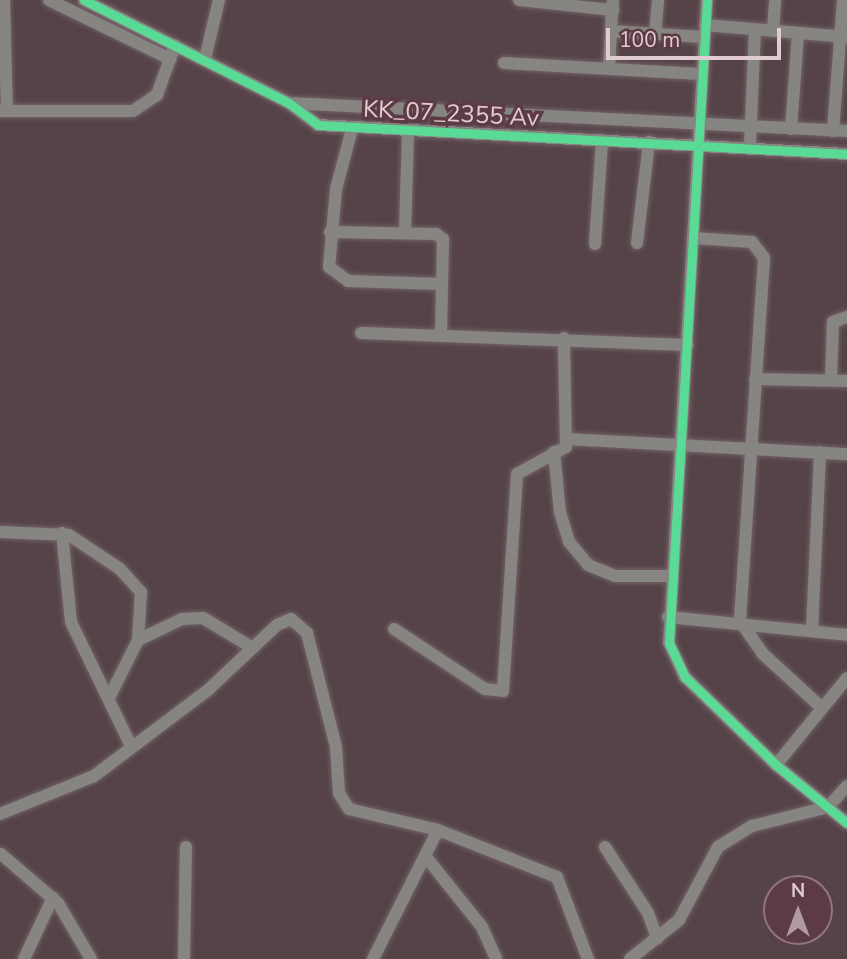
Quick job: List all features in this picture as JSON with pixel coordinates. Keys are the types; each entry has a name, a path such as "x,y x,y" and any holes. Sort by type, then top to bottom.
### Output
{"street":[{"path":"4,0 4,111 133,111 152,104 174,45"},
{"path":"49,0 170,59"},
{"name":"KK_07_2355 Av","path":"84,0 289,103 318,125 352,129 602,140 750,144 847,154"},
{"path":"205,60 219,0"},
{"path":"519,0 613,5 609,69"},
{"path":"655,35 658,0"},
{"path":"707,0 696,124 694,238 688,345 668,617 674,660 685,677 776,765 847,823"},
{"path":"773,31 775,0"},
{"path":"833,131 844,37 843,0"},
{"path":"611,32 655,35 755,30 844,37"},
{"path":"750,144 755,30"},
{"path":"791,129 798,34"},
{"path":"504,63 700,74"},
{"name":"KK_07_2355 Av","path":"289,103 847,131"},
{"path":"352,129 330,232 328,258 336,276 442,284"},
{"path":"405,233 408,131"},
{"path":"595,244 602,140"},
{"path":"637,243 649,142"},
{"path":"330,232 405,233 443,239 441,336"},
{"path":"694,238 752,242 761,248 740,621 762,653 822,708"},
{"path":"831,379 833,322 847,317"},
{"path":"361,332 688,345"},
{"path":"564,338 568,439"},
{"path":"755,379 847,381"},
{"path":"394,629 485,689 503,691 517,474 554,452 568,439 847,454"},
{"path":"554,452 560,512 569,542 588,565 615,576 671,576"},
{"path":"812,630 820,452"},
{"path":"0,531 62,533 136,584 143,601 138,640 109,698"},
{"path":"62,533 71,622 130,744"},
{"path":"668,617 740,621 847,635"},
{"path":"138,640 182,619 203,618 251,647"},
{"path":"0,814 94,776 130,744 208,690 251,647 284,620 301,623 336,747 339,793 349,808 362,814 438,830 557,877 588,959"},
{"path":"776,765 847,678"},
{"path":"630,959 657,938 691,904 704,867 718,847 752,826 828,807 847,786"},
{"path":"373,959 438,830"},
{"path":"184,959 186,847"},
{"path":"605,847 648,913 657,938"},
{"path":"0,854 53,897 91,959"},
{"path":"426,857 476,917 496,959"},
{"path":"22,957 53,897"}],"cycle path":[{"path":"84,0 289,103 318,125 847,154"},
{"path":"707,0 669,643 685,677 776,765 847,823"}]}
